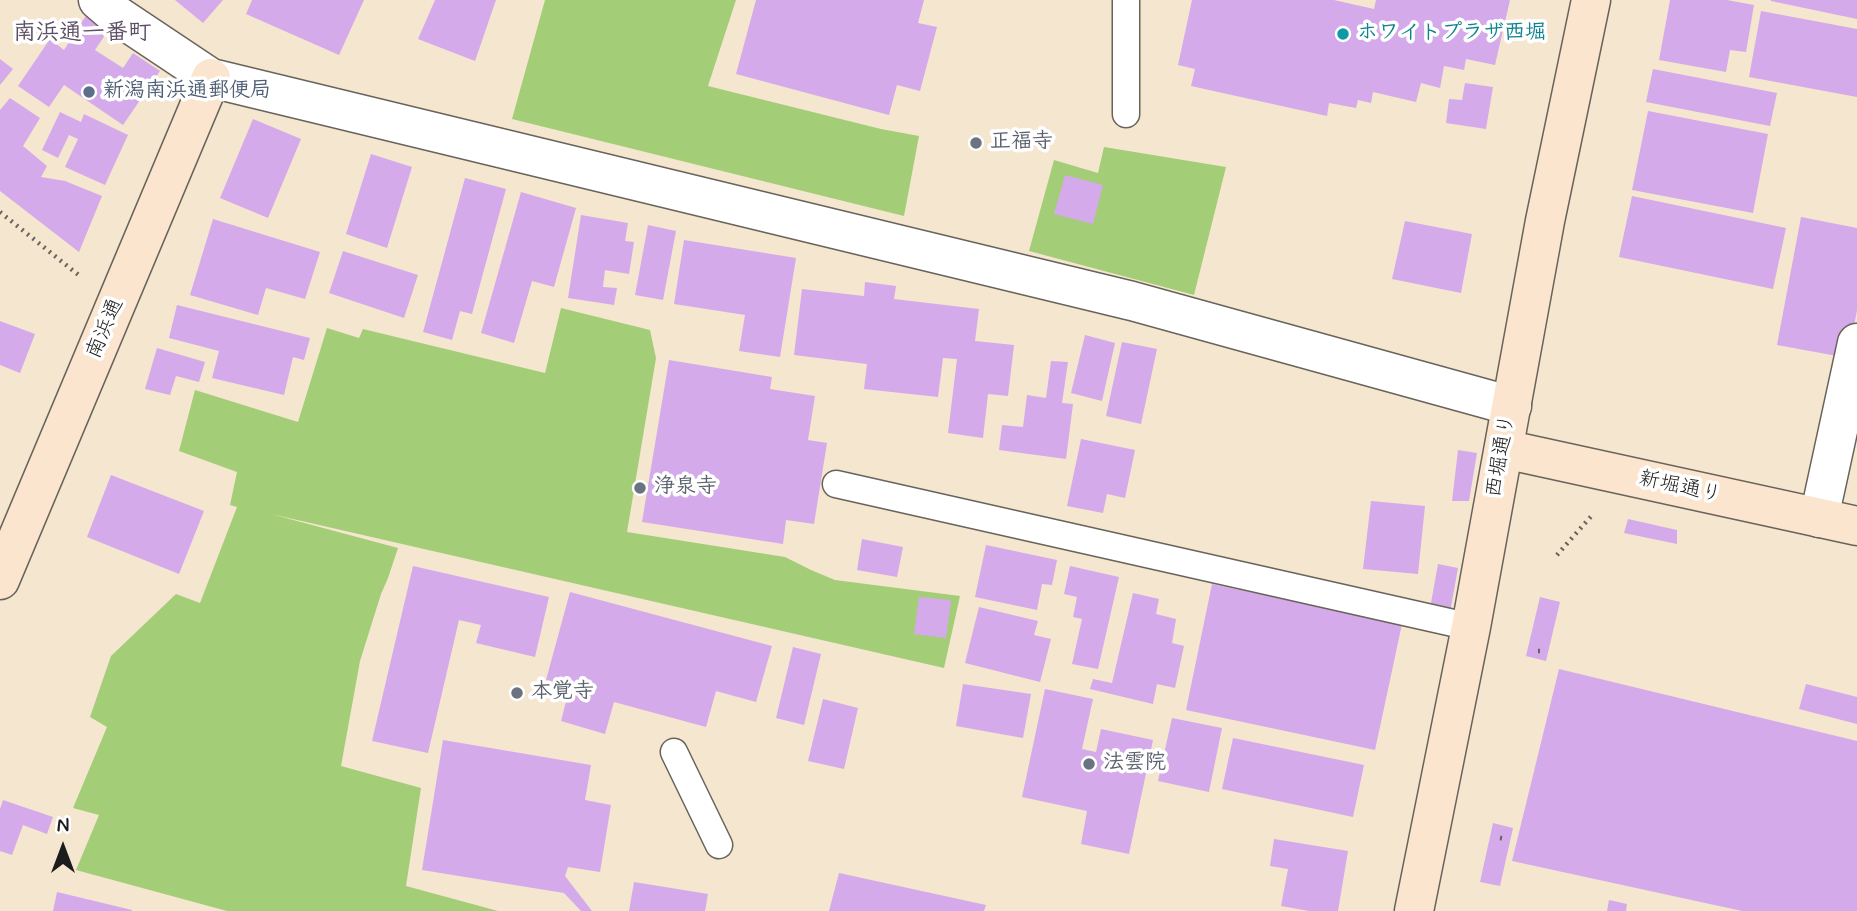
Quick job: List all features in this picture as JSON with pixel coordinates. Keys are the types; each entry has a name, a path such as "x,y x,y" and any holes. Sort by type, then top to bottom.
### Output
{"street":[{"path":"98,0 211,78 1132,302 1511,405"},
{"name":"西堀通り","path":"1414,911 1471,627 1545,221 1591,0"},
{"name":"南浜通","path":"0,580 211,78"},
{"path":"1819,518 1857,343"},
{"name":"新堀通り","path":"1504,449 1857,526"}],"lane":[{"path":"1126,0 1126,114"},
{"path":"836,484 1471,627"},
{"path":"674,751 719,845"}],"path":[{"path":"0,212 116,305"},
{"path":"1557,555 1598,509"}],"green space":[{"path":"545,0 736,0 708,86 919,136 904,216 512,119"},
{"path":"1104,147 1226,167 1194,295 1029,251 1054,160 1098,173"},
{"path":"561,308 650,330 656,358 627,532 785,557 835,580 960,596 944,668 271,514 398,548 360,661 341,766 421,788 406,886 498,911 227,911 76,870 99,815 73,808 107,727 90,717 111,656 176,594 200,603 237,507 230,505 237,472 179,451 195,390 298,422 327,328 359,338 363,329 545,373"}],"building":[{"path":"175,0 223,0 203,23"},
{"path":"252,0 364,0 339,55 246,14"},
{"path":"435,0 496,0 475,61 418,39"},
{"path":"756,0 924,0 918,23 937,27 920,91 897,85 889,115 736,74"},
{"name":"ホワイトプラザ西堀","path":"1192,0 1334,0 1374,9 1376,0 1510,0 1495,65 1466,59 1464,70 1444,66 1440,88 1421,83 1416,102 1373,92 1371,103 1358,100 1356,108 1329,103 1327,116 1191,86 1195,69 1178,65"},
{"path":"1670,0 1727,0 1754,5 1746,52 1730,50 1726,72 1659,60"},
{"path":"1857,0 1857,19 1771,1"},
{"path":"1761,11 1857,29 1857,97 1749,77"},
{"path":"87,14 109,29 95,50 123,68 133,53 160,71 123,125 64,85 49,107 18,86 50,39 64,50"},
{"path":"0,59 13,69 0,85"},
{"path":"1653,69 1777,93 1770,126 1646,102"},
{"path":"1465,83 1493,87 1486,129 1446,123 1449,99 1462,100"},
{"path":"10,98 40,118 23,146 47,166 41,177 65,181 102,196 79,252 0,191 0,110"},
{"path":"1648,111 1768,134 1753,213 1632,190"},
{"path":"60,112 81,122 84,114 128,135 105,185 65,167 78,139 69,135 58,158 42,150"},
{"path":"253,119 301,139 268,218 220,198"},
{"path":"371,154 412,167 387,248 346,234"},
{"path":"1065,175 1103,185 1093,224 1054,214"},
{"path":"465,178 506,189 472,314 460,311 452,340 423,332"},
{"path":"521,192 576,208 554,287 532,281 514,343 481,333"},
{"path":"1632,196 1786,228 1773,289 1619,257"},
{"path":"581,215 628,223 625,241 634,242 629,274 605,270 603,287 617,288 614,305 568,298"},
{"path":"1801,217 1857,228 1857,310 1848,358 1777,345"},
{"path":"213,219 320,252 305,299 266,288 258,315 190,295"},
{"path":"1405,221 1472,234 1461,293 1392,279"},
{"path":"648,225 676,231 663,300 635,295"},
{"path":"684,240 796,258 780,357 739,351 745,315 674,304"},
{"path":"343,251 418,275 404,318 329,293"},
{"path":"865,282 896,286 894,299 979,309 975,341 1014,345 1008,396 988,394 983,438 948,433 957,359 943,358 938,397 864,389 867,364 794,355 802,289 864,296"},
{"path":"177,305 310,338 304,360 293,357 284,395 212,378 219,351 169,338"},
{"path":"0,321 35,334 20,373 0,365"},
{"path":"1085,335 1115,343 1102,401 1071,393"},
{"path":"1122,342 1157,349 1141,424 1106,416"},
{"path":"157,348 205,362 199,382 176,376 170,395 145,389"},
{"path":"669,360 772,377 770,389 815,396 808,440 827,443 814,524 786,520 783,544 642,522"},
{"path":"1051,361 1068,362 1062,403 1073,404 1066,459 999,450 1002,425 1023,427 1027,395 1046,398"},
{"path":"1081,439 1135,450 1125,498 1107,494 1103,513 1067,506"},
{"path":"1458,450 1477,453 1469,501 1452,501"},
{"path":"111,475 204,511 179,574 87,537"},
{"path":"1371,501 1425,506 1418,574 1363,569"},
{"path":"1628,519 1677,530 1677,544 1624,533"},
{"path":"862,539 903,547 897,577 857,570"},
{"path":"986,545 1057,560 1052,585 1042,584 1037,610 975,597"},
{"path":"1438,564 1458,568 1449,618 1429,614"},
{"path":"413,566 549,597 535,657 476,643 481,625 459,620 428,753 372,741"},
{"path":"1070,566 1119,577 1098,669 1072,664 1082,619 1073,617 1077,597 1064,594"},
{"path":"1212,584 1402,624 1375,750 1186,710"},
{"path":"570,592 772,646 756,702 716,691 706,727 614,702 605,734 561,721 570,686 546,680"},
{"path":"1133,593 1159,599 1156,614 1176,619 1172,643 1184,646 1175,688 1157,684 1153,704 1090,689 1093,679 1112,683"},
{"path":"919,597 951,600 946,638 914,634"},
{"path":"1540,597 1560,602 1546,661 1526,656"},
{"path":"979,607 1038,621 1034,635 1051,639 1040,682 965,663"},
{"path":"793,647 821,654 804,725 776,718"},
{"path":"1559,669 1857,741 1857,911 1742,911 1512,861"},
{"path":"963,684 1031,694 1023,738 956,726"},
{"path":"1806,684 1857,697 1857,724 1799,709"},
{"name":"法雲院","path":"1045,689 1093,699 1082,749 1096,752 1101,729 1153,740 1129,854 1081,844 1087,811 1022,797"},
{"path":"823,699 858,708 844,769 808,761"},
{"path":"1172,718 1222,728 1209,792 1158,781"},
{"path":"1233,738 1364,765 1353,817 1222,789"},
{"path":"443,740 591,765 585,800 611,805 600,872 568,867 565,876 592,911 581,911 564,893 422,870"},
{"path":"3,800 53,817 47,834 23,825 12,855 0,851 0,809"},
{"path":"1493,823 1513,828 1500,886 1480,882"},
{"path":"1274,839 1348,851 1338,911 1309,911 1281,906 1288,869 1270,866"},
{"path":"839,873 986,905 984,911 829,911"},
{"path":"634,882 708,894 705,911 629,911"},
{"path":"57,892 132,910 132,911 53,911"},
{"path":"1609,900 1627,904 1626,911 1607,911"}],"place":[{"name":"ホワイトプラザ西堀","path":"1343,34"},
{"name":"新潟南浜通郵便局","path":"89,92"},
{"name":"正福寺","path":"976,143"},
{"name":"浄泉寺","path":"640,488"},
{"name":"本覚寺","path":"517,693"},
{"name":"法雲院","path":"1089,764"}],"district":[{"name":"南浜通一番町","path":"82,34"}]}
